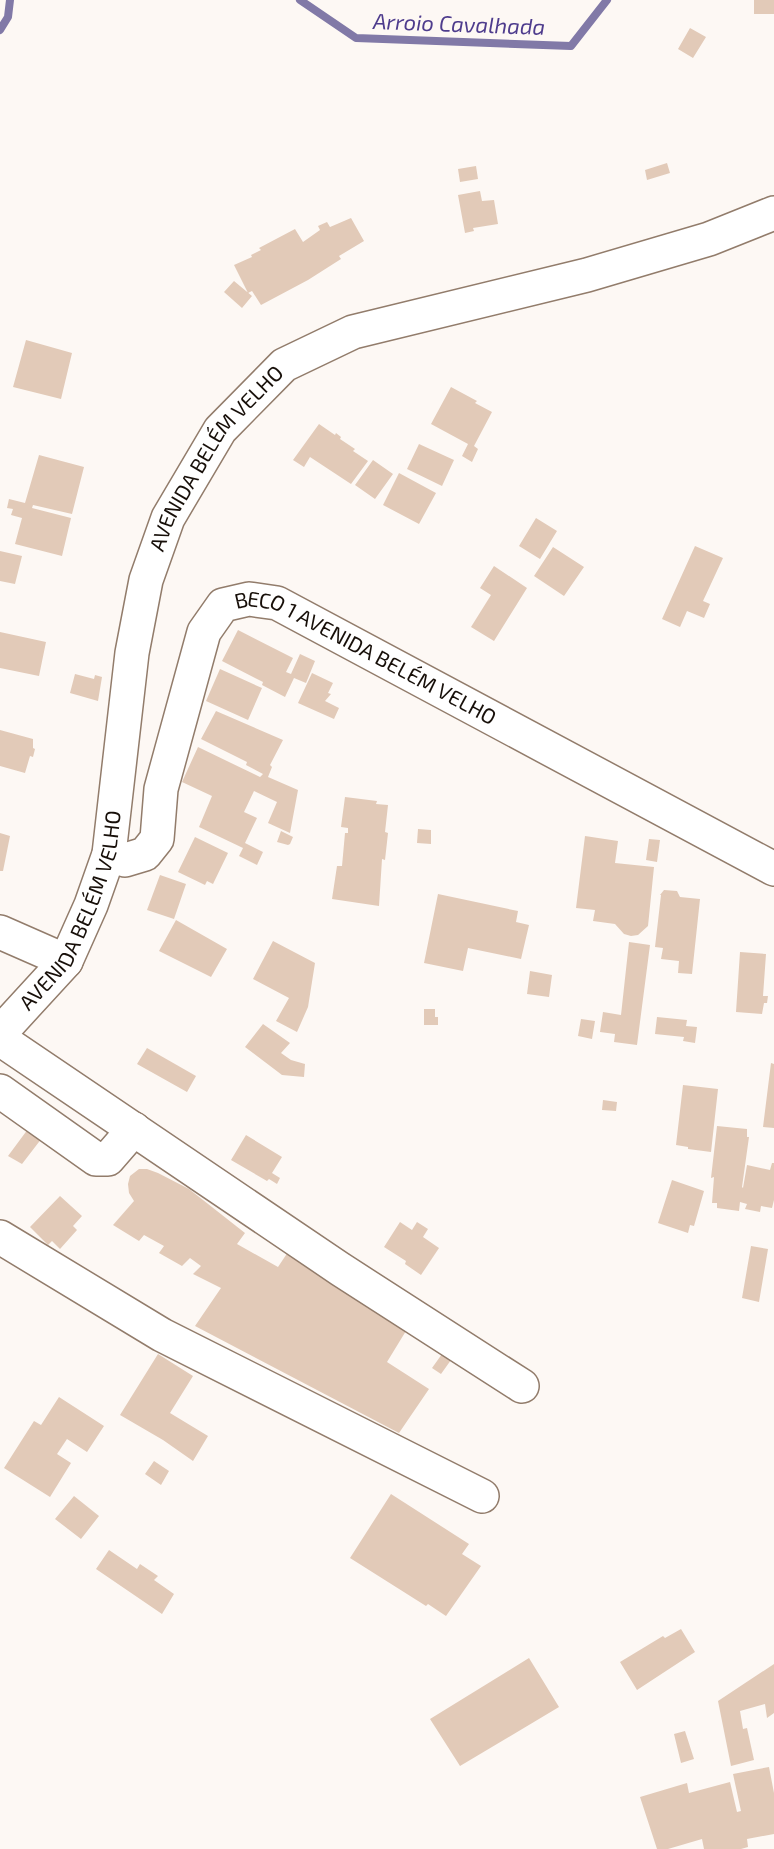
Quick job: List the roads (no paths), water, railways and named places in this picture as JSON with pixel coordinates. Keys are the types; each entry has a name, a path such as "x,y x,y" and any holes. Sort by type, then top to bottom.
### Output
{"street":[{"name":"AVENIDA BELÉM VELHO","path":"0,1034 66,961 91,905 109,854 132,653 146,580 168,518 220,430 284,365 353,332 587,275 709,239 774,213"},
{"name":"BECO 1 AVENIDA BELÉM VELHO","path":"109,854 125,860 145,854 157,839 161,789 204,632 223,605 249,599 277,603 774,869"},
{"path":"0,932 66,961"},
{"path":"0,1039 340,1269 522,1386"},
{"path":"0,1091 96,1159 108,1158 134,1129"},
{"path":"0,1237 162,1335 482,1496"}],"waterway":[{"name":"Arroio Cavalhada","path":"0,30 8,17 10,0"},
{"name":"Arroio Cavalhada","path":"300,0 356,38 571,46 607,0"}]}
